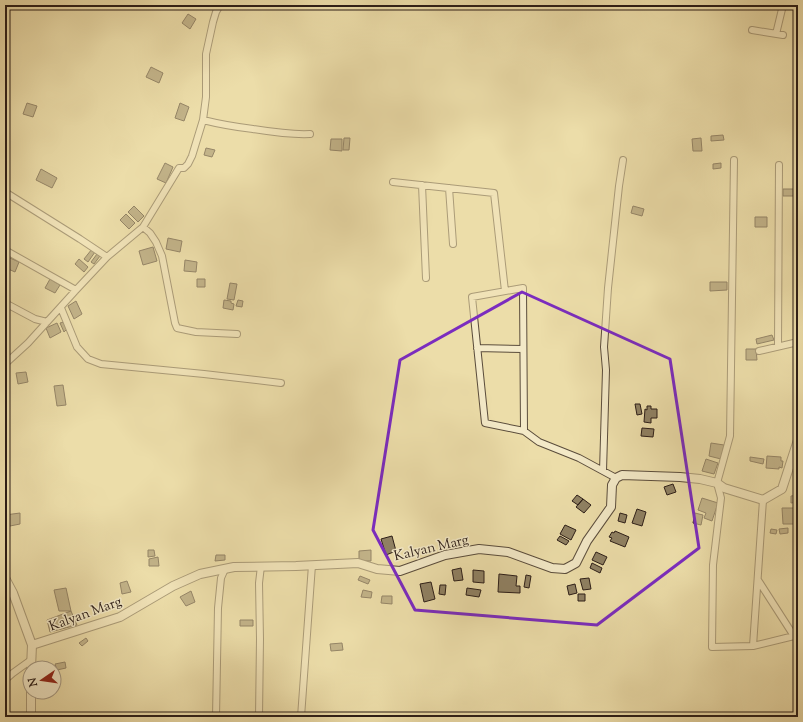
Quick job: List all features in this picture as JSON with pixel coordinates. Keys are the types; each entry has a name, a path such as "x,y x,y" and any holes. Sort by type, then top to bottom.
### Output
{"street":[{"path":"5,364 28,343 107,257 143,227 179,168 184,168 188,164 203,120 206,97 206,54 212,22 220,5"},
{"path":"776,34 783,5"},
{"path":"752,30 783,35"},
{"path":"203,120 271,132 297,135 310,134"},
{"path":"603,471 606,370 604,347 608,288 623,160"},
{"path":"734,160 730,436 718,483 721,498 713,565 712,647 753,646 796,637"},
{"path":"778,346 779,165"},
{"path":"393,182 494,193 505,291"},
{"path":"422,185 426,278"},
{"path":"449,188 453,244"},
{"path":"5,192 107,257"},
{"path":"143,227 150,233 156,242 162,256 177,328 196,332 237,334"},
{"path":"5,250 76,290"},
{"path":"524,431 523,288 472,297 485,423 524,431 539,442 579,458 616,478 622,475 680,477 718,483 724,488 763,500 782,489 798,440"},
{"path":"5,303 35,319 48,322"},
{"path":"61,308 77,347 88,359 101,364 281,383"},
{"path":"759,350 798,342"},
{"path":"477,348 523,349"},
{"name":"Kalyan Marg","path":"32,645 120,617 173,586 200,574 234,567 358,563 377,569 400,571 445,555 479,549 508,552 552,568 565,569 576,562 587,541 611,506 612,485 616,478"},
{"path":"753,646 763,500"},
{"path":"301,717 312,565"},
{"path":"258,717 260,639 259,583 261,566"},
{"path":"216,717 218,608 221,578 225,569"},
{"path":"5,578 13,593 32,645 31,660"},
{"path":"758,580 796,637"},
{"path":"5,680 13,673 22,668"},
{"path":"30,717 31,700"}],"highlighted area":[{"path":"522,292 670,359 699,548 597,625 415,610 373,530 400,360"}],"building":[{"path":"188,14 196,19 190,29 182,23"},
{"path":"151,67 163,73 159,83 146,77"},
{"path":"27,103 37,106 33,117 23,114"},
{"path":"180,103 189,107 184,121 175,118"},
{"path":"723,135 724,140 711,141 711,136"},
{"path":"344,138 350,138 349,150 343,150"},
{"path":"701,138 702,151 693,151 692,139"},
{"path":"331,139 342,139 342,151 330,150"},
{"path":"206,148 215,150 212,157 204,155"},
{"path":"165,163 173,167 166,183 157,179"},
{"path":"721,163 721,168 713,169 713,164"},
{"path":"41,169 57,178 52,188 36,180"},
{"path":"783,189 795,189 795,196 783,196"},
{"path":"134,206 144,216 138,222 128,212"},
{"path":"633,206 644,209 642,216 631,213"},
{"path":"126,214 135,223 129,229 120,220"},
{"path":"755,217 767,217 767,227 755,227"},
{"path":"168,238 182,241 180,252 166,249"},
{"path":"153,247 157,261 143,265 139,251"},
{"path":"92,249 95,252 88,262 84,259"},
{"path":"97,254 100,256 94,264 91,262"},
{"path":"10,258 19,262 15,272 6,268"},
{"path":"79,259 88,267 84,272 75,264"},
{"path":"185,260 197,262 196,272 184,271"},
{"path":"50,279 60,285 55,293 45,288"},
{"path":"197,279 205,279 205,287 197,287"},
{"path":"710,282 727,282 727,290 710,291"},
{"path":"230,283 237,284 234,300 227,299"},
{"path":"224,300 231,301 231,303 234,304 233,310 223,308"},
{"path":"238,300 243,301 242,307 236,306"},
{"path":"76,301 82,314 74,319 68,306"},
{"path":"64,322 67,329 64,332 60,323"},
{"path":"57,323 61,332 50,338 46,328"},
{"path":"772,335 774,340 757,344 756,339"},
{"path":"746,349 756,349 757,360 746,360"},
{"path":"26,372 28,382 18,384 16,373"},
{"path":"63,385 66,405 57,406 54,386"},
{"path":"635,404 640,404 642,414 637,415"},
{"path":"647,406 651,406 651,409 657,409 657,418 651,418 651,423 644,422 645,409 647,410"},
{"path":"642,428 654,429 653,437 641,436"},
{"path":"711,443 724,445 721,459 709,456"},
{"path":"767,456 781,457 781,461 783,461 782,468 766,468"},
{"path":"750,457 764,459 763,464 750,461"},
{"path":"706,459 718,463 714,474 702,471"},
{"path":"673,484 676,492 667,495 664,487"},
{"path":"577,495 583,499 578,505 572,501"},
{"path":"798,495 798,502 791,503 791,496"},
{"path":"702,498 718,503 712,521 704,518 706,513 698,510"},
{"path":"583,499 591,505 584,513 576,507"},
{"path":"782,508 794,508 795,524 783,524"},
{"path":"637,509 646,512 642,526 632,523"},
{"path":"20,513 20,524 5,527 5,515"},
{"path":"620,513 627,515 625,523 618,521"},
{"path":"695,513 703,515 701,525 693,523"},
{"path":"565,525 576,530 571,540 560,534"},
{"path":"788,528 788,533 780,534 779,529"},
{"path":"771,529 777,530 776,534 770,533"},
{"path":"615,531 629,537 625,547 610,541 612,538 609,537 612,532 614,533"},
{"path":"392,536 396,551 386,555 381,539"},
{"path":"560,536 569,541 566,545 557,540"},
{"path":"148,550 154,550 155,556 148,557"},
{"path":"371,550 371,561 359,561 359,551"},
{"path":"596,552 607,557 603,565 592,560"},
{"path":"216,555 225,555 225,560 215,561"},
{"path":"158,557 159,566 149,566 149,559"},
{"path":"592,563 602,568 600,573 590,568"},
{"path":"461,568 463,580 454,581 452,570"},
{"path":"473,570 484,571 484,583 473,582"},
{"path":"499,574 517,576 516,586 520,586 520,593 498,592"},
{"path":"526,575 531,576 529,588 524,587"},
{"path":"360,576 370,580 368,584 358,580"},
{"path":"589,578 591,589 583,590 580,579"},
{"path":"127,581 131,592 122,594 120,583"},
{"path":"431,582 435,599 424,602 420,584"},
{"path":"575,584 577,593 569,595 567,586"},
{"path":"440,585 446,585 445,595 439,594"},
{"path":"66,588 71,611 59,611 54,590"},
{"path":"467,588 481,590 479,597 466,595"},
{"path":"363,590 372,592 371,598 361,597"},
{"path":"191,591 195,602 186,606 180,597"},
{"path":"578,594 585,594 585,601 578,601"},
{"path":"382,596 392,596 392,604 381,603"},
{"path":"71,611 77,625 50,632 47,620"},
{"path":"240,620 253,620 253,626 240,626"},
{"path":"86,638 88,641 82,646 79,643"},
{"path":"342,643 343,650 331,651 330,644"},
{"path":"65,662 66,668 62,669 62,663"}]}
